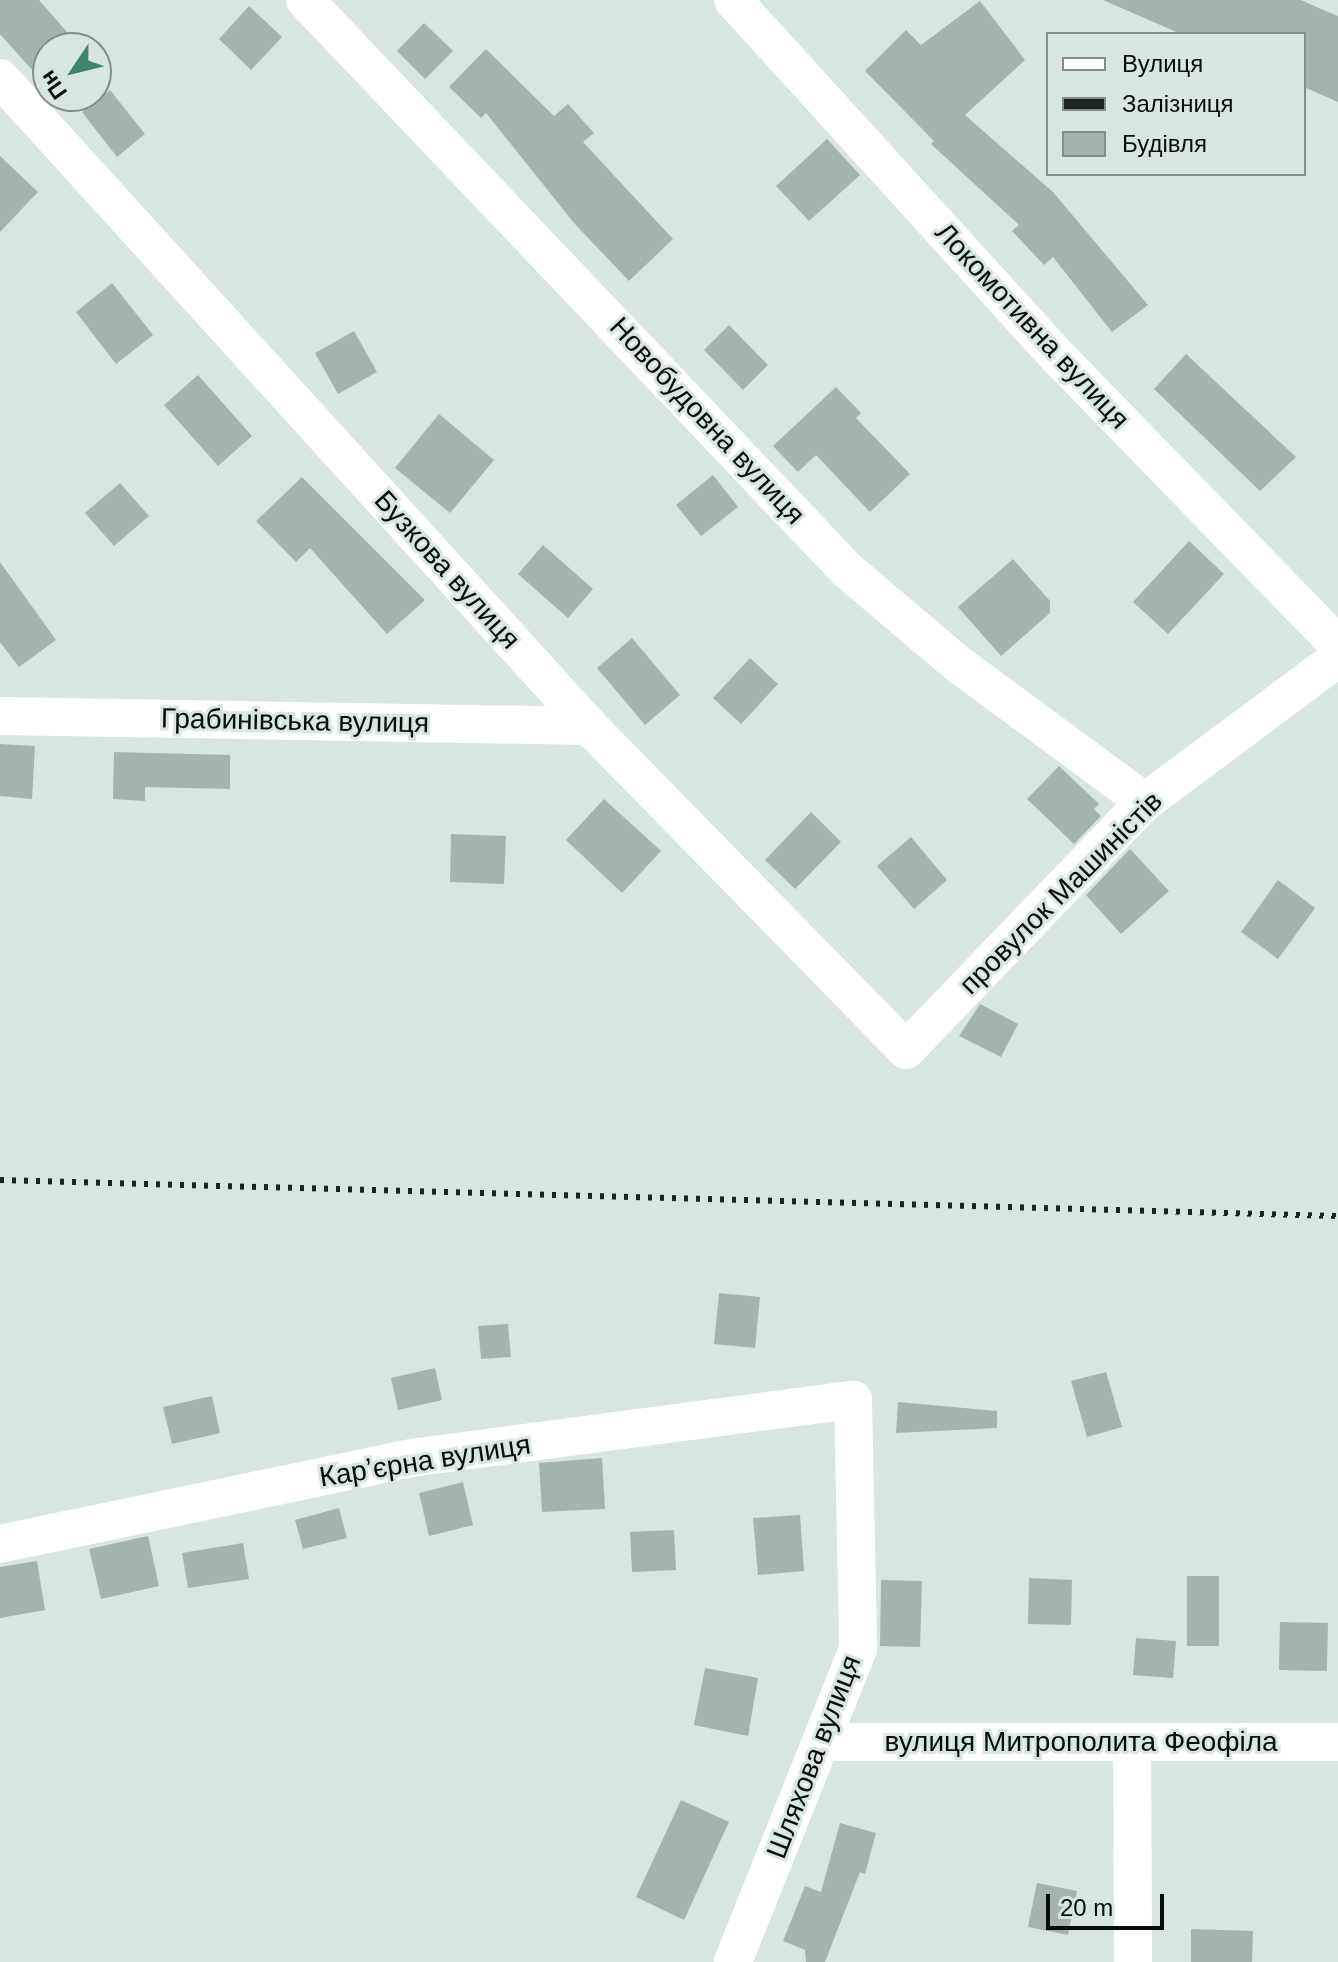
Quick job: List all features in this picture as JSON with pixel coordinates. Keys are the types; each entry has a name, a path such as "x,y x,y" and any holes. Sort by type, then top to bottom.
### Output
{"street":[{"name":"Новобудовна вулиця","path":"305,0 847,570 958,664 1145,802"},
{"name":"Локомотивна вулиця","path":"733,0 1060,359 1338,645"},
{"name":"Бузкова вулиця","path":"0,78 589,726 906,1050"},
{"name":"провулок Машиністів","path":"906,1050 1145,802 1338,658"},
{"name":"Грабинівська вулиця","path":"0,716 589,726"},
{"name":"Карʼєрна вулиця","path":"0,1544 418,1457 853,1400"},
{"name":"Шляхова вулиця","path":"733,1962 858,1649 853,1400"},
{"name":"вулиця Митрополита Феофіла","path":"823,1742 1338,1742"},
{"path":"1132,1742 1133,1962"}],"building":[{"path":"0,0 39,0 67,32 32,32 32,70 0,34"},
{"path":"1103,0 1301,0 1338,16 1338,102 1306,88 1306,32 1176,32"},
{"path":"980,1 1025,60 965,115 1053,192 1148,305 1112,332 1053,257 1044,265 1012,231 1019,225 931,144 934,141 865,71 906,30 921,45"},
{"path":"249,6 282,37 251,70 219,39"},
{"path":"424,23 453,51 425,79 397,51"},
{"path":"486,49 554,116 568,104 594,133 583,142 673,239 629,281 574,223 486,113 481,118 449,87"},
{"path":"112,93 145,134 117,157 82,112 112,112"},
{"path":"827,139 860,175 809,221 776,186"},
{"path":"0,156 38,192 0,232"},
{"path":"112,283 153,335 116,364 76,312"},
{"path":"729,325 768,365 743,390 704,350"},
{"path":"354,331 377,372 338,394 315,353"},
{"path":"1186,354 1296,457 1260,491 1154,389"},
{"path":"198,375 252,436 218,466 164,405"},
{"path":"836,387 861,413 856,418 910,474 870,512 816,455 798,472 773,446"},
{"path":"439,414 494,460 450,513 395,468"},
{"path":"713,475 738,507 701,536 676,505"},
{"path":"302,477 425,600 387,634 310,548 296,562 256,521"},
{"path":"120,483 149,516 114,546 85,513"},
{"path":"1189,541 1224,574 1168,634 1133,602"},
{"path":"543,545 593,589 568,618 518,574"},
{"path":"1013,559 1050,601 1050,613 1001,656 958,607"},
{"path":"0,562 56,640 19,667 0,642"},
{"path":"632,638 680,695 645,725 597,668"},
{"path":"750,658 778,684 741,724 713,698"},
{"path":"0,744 35,746 32,799 0,796"},
{"path":"114,752 230,755 230,789 145,787 145,801 113,799"},
{"path":"1059,766 1099,804 1094,809 1101,816 1074,844 1027,799"},
{"path":"604,799 661,851 622,893 566,840"},
{"path":"811,812 841,842 795,889 765,860"},
{"path":"451,834 506,836 504,884 450,882"},
{"path":"911,837 947,880 914,909 877,866"},
{"path":"1130,849 1169,891 1121,934 1086,895"},
{"path":"1278,880 1315,908 1278,959 1241,932"},
{"path":"980,1004 1018,1024 1001,1057 959,1036"},
{"path":"719,1293 760,1297 755,1348 714,1344"},
{"path":"508,1324 511,1357 481,1359 478,1326"},
{"path":"435,1368 442,1400 398,1410 391,1378"},
{"path":"1106,1372 1122,1427 1087,1437 1071,1381"},
{"path":"212,1396 220,1433 172,1444 163,1407"},
{"path":"898,1402 997,1411 997,1428 896,1433"},
{"path":"602,1458 605,1509 542,1512 539,1463"},
{"path":"463,1482 473,1525 429,1536 419,1493"},
{"path":"339,1508 347,1538 303,1549 295,1520"},
{"path":"800,1515 804,1571 758,1575 753,1518"},
{"path":"674,1530 676,1570 632,1572 630,1532"},
{"path":"148,1536 159,1586 101,1599 89,1549"},
{"path":"243,1543 249,1579 188,1588 182,1553"},
{"path":"37,1561 45,1610 0,1618 0,1567"},
{"path":"1187,1576 1219,1576 1219,1646 1187,1646"},
{"path":"1029,1578 1072,1580 1071,1625 1028,1624"},
{"path":"881,1580 922,1581 920,1647 880,1646"},
{"path":"1280,1622 1328,1623 1327,1671 1279,1670"},
{"path":"1136,1638 1176,1641 1173,1678 1133,1675"},
{"path":"705,1668 758,1678 748,1736 694,1725"},
{"path":"681,1800 729,1822 684,1920 636,1897"},
{"path":"840,1823 876,1833 865,1874 860,1872 825,1962 806,1962 805,1950 783,1941 805,1886 821,1892"},
{"path":"1037,1883 1077,1891 1068,1935 1028,1927"},
{"path":"1191,1929 1253,1931 1252,1962 1191,1962"}],"railway":[{"path":"0,1180 1338,1216"}]}
